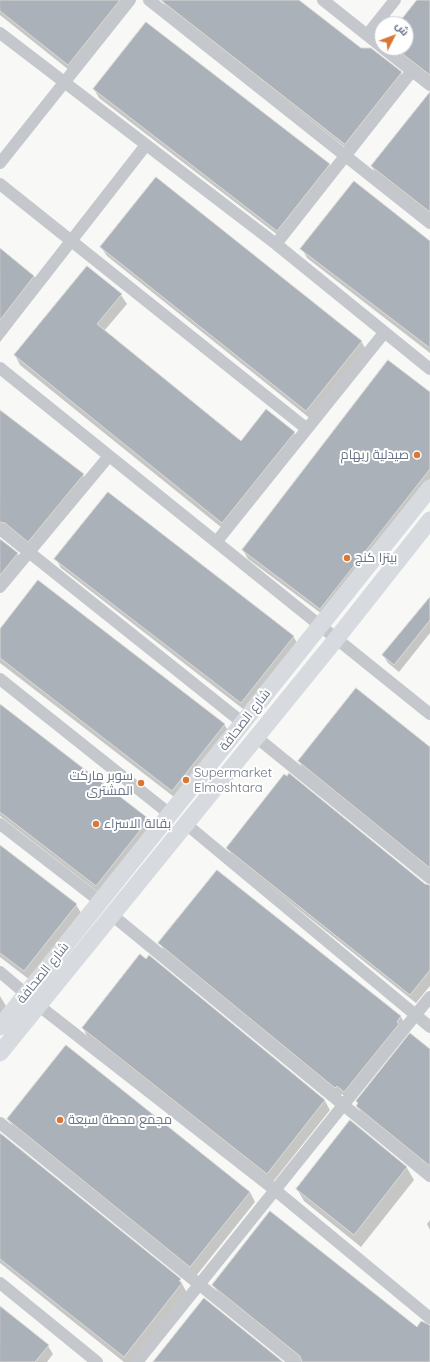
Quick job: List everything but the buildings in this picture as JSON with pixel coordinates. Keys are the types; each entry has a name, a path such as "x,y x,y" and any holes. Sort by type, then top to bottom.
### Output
{"main road":[{"name":"شارع الصحافة","path":"0,1053 32,999 101,902 430,488"},
{"name":"شارع الصحافة","path":"0,1027 32,999 112,915 337,638 430,520"}],"street":[{"path":"0,163 130,0"},
{"path":"149,0 430,223"},
{"path":"324,0 374,41"},
{"path":"367,35 395,0"},
{"path":"0,33 64,84 276,244 430,369"},
{"path":"393,56 430,85"},
{"path":"276,244 412,71"},
{"path":"0,332 146,145"},
{"path":"0,184 307,429"},
{"path":"216,541 384,333"},
{"path":"0,368 430,714"},
{"path":"0,587 109,456"},
{"path":"0,529 243,723"},
{"path":"0,679 171,815"},
{"path":"256,737 430,878"},
{"path":"0,824 101,902"},
{"path":"186,824 430,1026"},
{"path":"112,915 430,1176"},
{"path":"0,972 32,999 275,1190 430,1318"},
{"path":"137,1362 430,997"},
{"path":"0,1123 295,1362"},
{"path":"0,1283 97,1362"}],"place":[{"name":"صيدلية ريهام","path":"417,455"},
{"name":"بيتزا كنج","path":"347,558"},
{"name":"Supermarket Elmoshtara","path":"186,780"},
{"name":"سوبر ماركت المشترى","path":"141,783"},
{"name":"بقالة الاسراء","path":"96,824"},
{"name":"مجمع محطة سبعة","path":"60,1120"}]}
